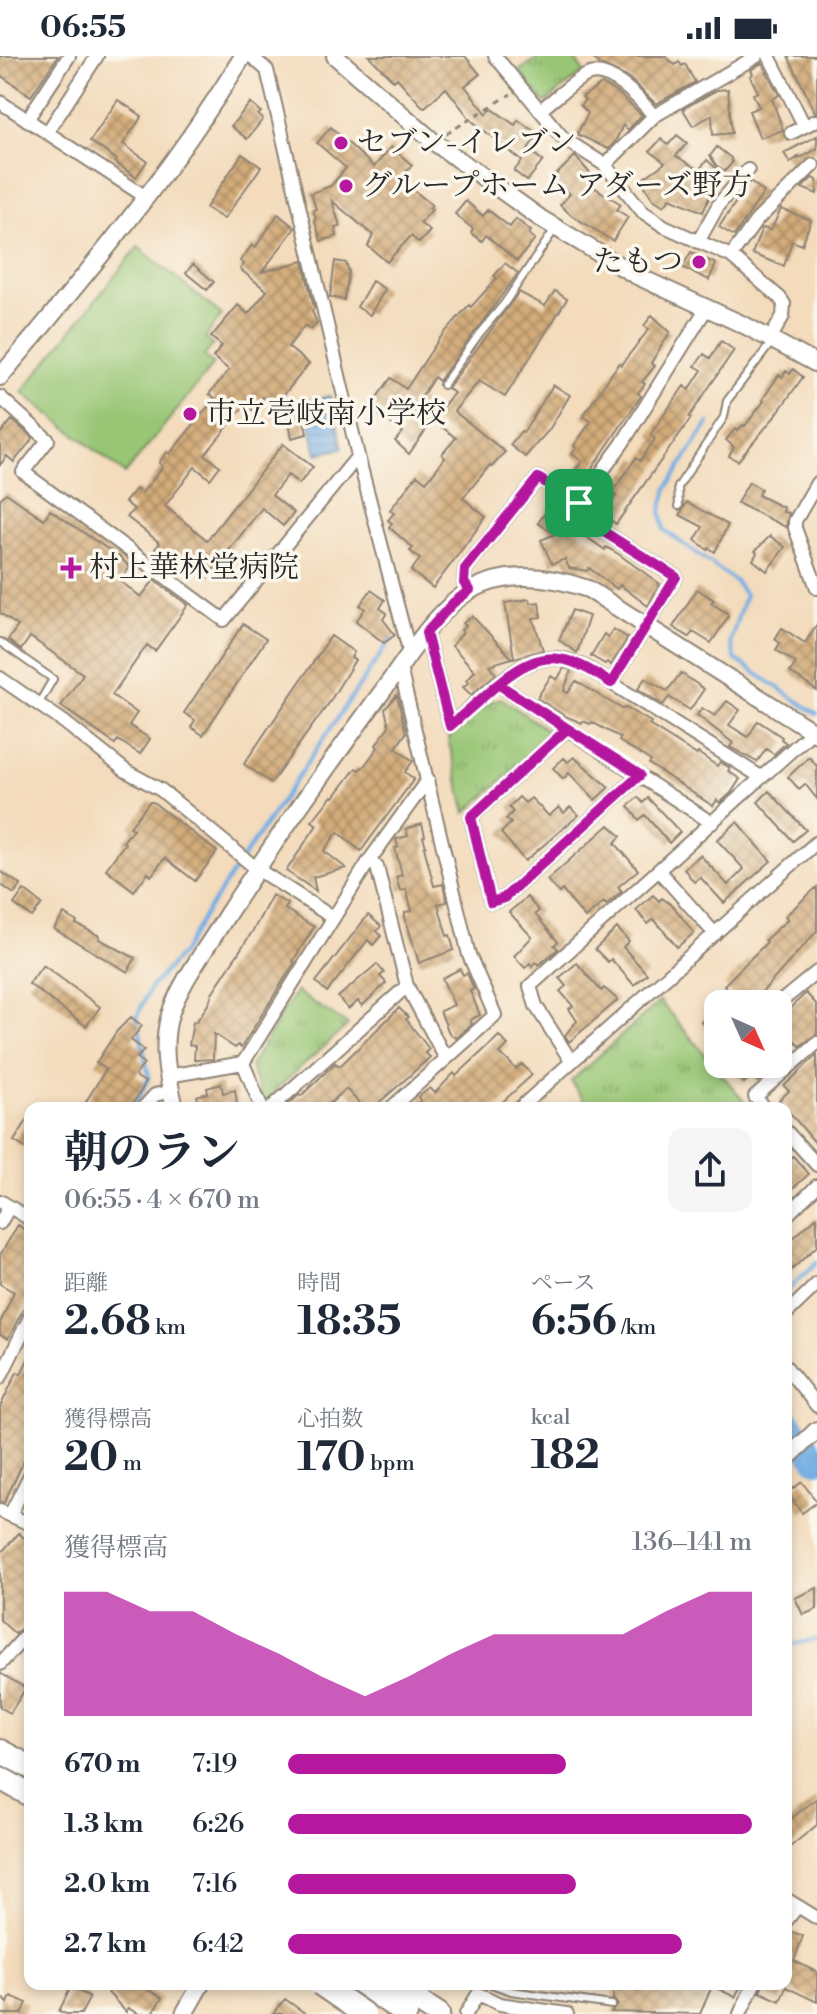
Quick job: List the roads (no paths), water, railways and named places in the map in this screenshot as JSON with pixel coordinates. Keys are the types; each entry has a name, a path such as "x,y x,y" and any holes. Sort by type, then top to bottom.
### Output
{"highway":[{"path":"0,1749 24,1758"},
{"path":"0,1749 24,1763"},
{"path":"0,1778 24,1793"},
{"path":"0,1784 24,1794"},
{"path":"319,1990 348,2005"},
{"path":"326,1990 348,2005"},
{"path":"371,1990 406,2014"},
{"path":"381,1990 415,2014"},
{"path":"401,1990 438,2014"}],"street":[{"path":"27,120 69,56"},
{"path":"47,133 97,56"},
{"path":"0,377 120,235 180,152 243,56"},
{"path":"251,56 267,70 358,456 410,654"},
{"path":"335,56 434,142 556,227 635,275 817,364"},
{"path":"495,56 563,138 605,165 643,212 664,226 731,256 784,304 783,316 772,340"},
{"path":"605,165 654,116 757,56"},
{"path":"769,56 810,123 791,133"},
{"path":"540,110 588,74 606,73 637,95 654,116"},
{"path":"0,102 146,197"},
{"path":"731,256 756,221 813,165"},
{"path":"698,242 719,204 748,170"},
{"path":"579,503 622,444 706,309"},
{"path":"0,397 48,440 23,472 224,620 358,456"},
{"path":"470,590 464,583 465,569 538,478 579,503 596,527 676,577 611,683"},
{"path":"817,483 795,521 817,588"},
{"path":"174,1102 165,1050 169,1017 248,862 315,782 426,633 453,603 470,590 505,579 545,577 565,580 588,589 815,732 530,986 536,1006 571,1061"},
{"path":"426,633 450,726 519,667 551,658 569,659 761,777"},
{"path":"398,1102 495,1015 469,955 400,668"},
{"path":"0,678 126,771 161,790 248,862 332,917"},
{"path":"498,684 712,823"},
{"path":"567,729 471,817 491,902 504,898 640,775"},
{"path":"149,1102 169,1083 243,1063 332,917 428,779"},
{"path":"527,1102 817,842"},
{"path":"369,861 377,867 407,986 446,1059"},
{"path":"659,871 715,934"},
{"path":"792,993 817,972"},
{"path":"278,1102 407,986"},
{"path":"792,1064 817,1043"},
{"path":"243,1063 259,1102"},
{"path":"760,1102 755,1097 776,1078"},
{"path":"792,1140 817,1165"},
{"path":"792,1210 817,1186"},
{"path":"0,1223 5,1204 24,1215"},
{"path":"792,1308 817,1284"},
{"path":"0,1378 24,1330"},
{"path":"792,1375 817,1406"},
{"path":"792,1453 817,1430"},
{"path":"24,1484 5,1513 24,1521"},
{"path":"0,1664 24,1638"},
{"path":"792,1903 817,1918"},
{"path":"184,2014 198,1990"},
{"path":"466,2014 479,1990"},
{"path":"481,1990 500,2004 567,2014"},
{"path":"740,2014 751,1990"}],"lane":[{"path":"443,385 504,304 556,227"},
{"path":"679,506 678,487 724,417 727,401 772,340"},
{"path":"0,642 53,679 39,705"},
{"path":"508,1990 612,2005"}],"water":[{"path":"330,396 343,448 317,454 305,402"}],"waterway":[{"path":"709,422 667,488 661,511 664,530 735,581 745,595 730,642 735,659 817,714"},
{"path":"137,1102 149,1077 137,1016 150,988 182,953 205,914 393,636"},
{"path":"792,1286 817,1262"},
{"path":"792,1427 817,1460"},
{"path":"792,1645 817,1639"}],"place":[{"name":"セブン-イレブン","path":"341,143"},
{"name":"グループホーム アダーズ野方","path":"346,186"},
{"name":"たもつ","path":"699,262"},
{"name":"市立壱岐南小学校","path":"190,414"},
{"name":"村上華林堂病院","path":"71,568"}]}
